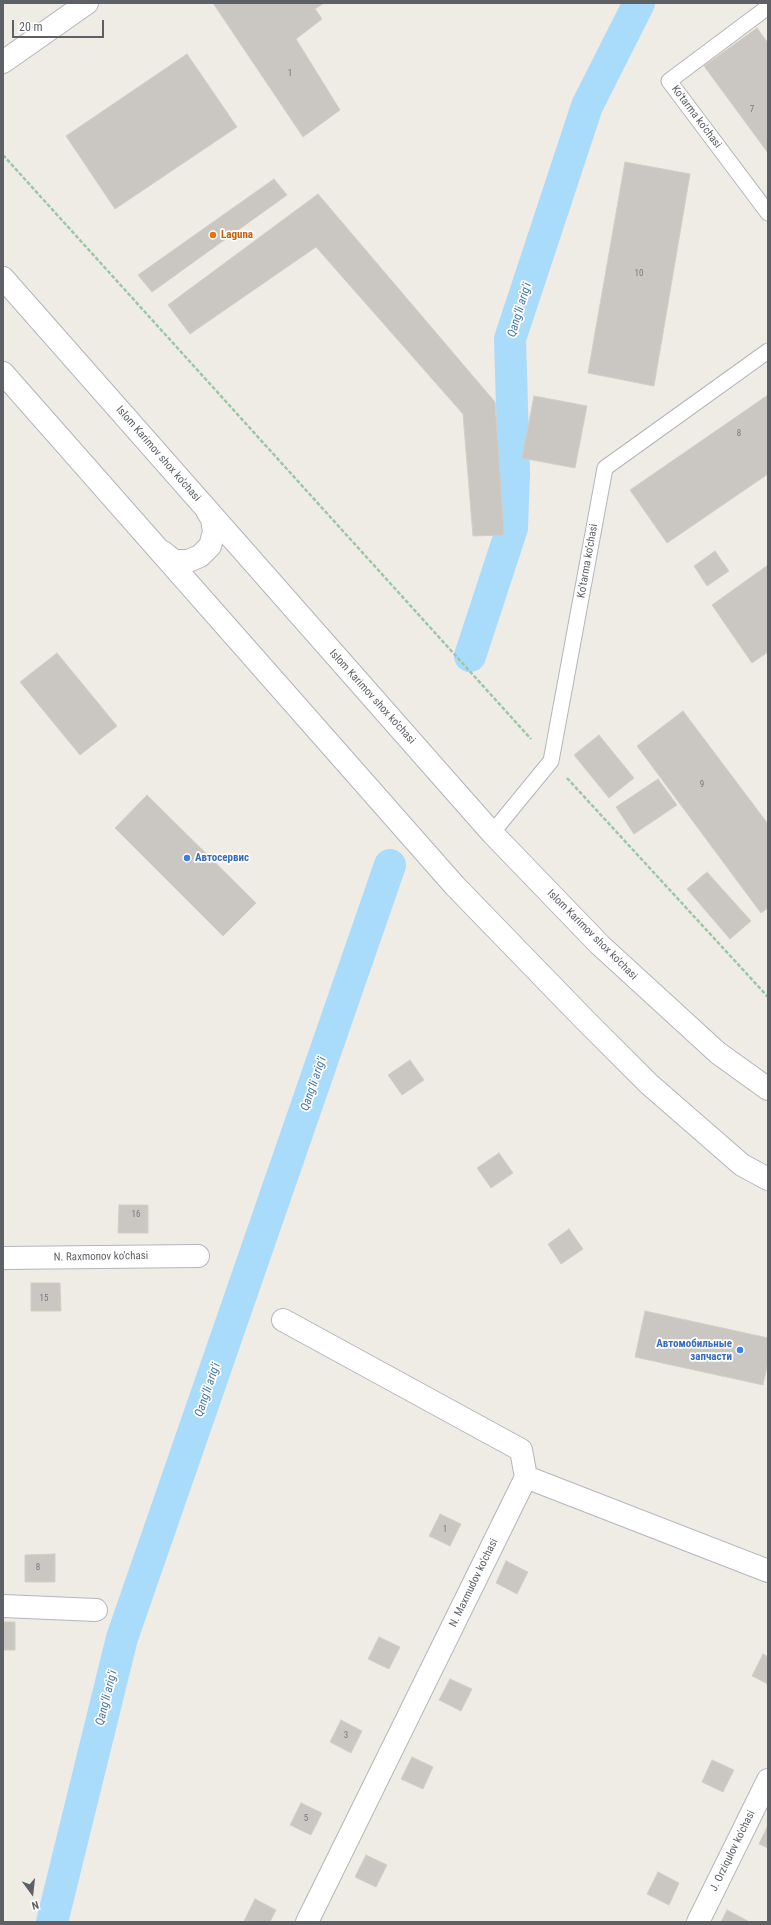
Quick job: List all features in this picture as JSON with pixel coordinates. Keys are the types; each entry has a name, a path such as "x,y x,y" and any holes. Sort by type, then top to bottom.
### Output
{"main road":[{"path":"3,62 87,3"},
{"name":"Islom Karimov shox ko'chasi","path":"3,278 492,833 600,945 718,1053 768,1089"},
{"path":"3,373 455,886 649,1084 742,1165 768,1179"},
{"path":"153,543 174,561 188,561 200,556 210,546 214,532 212,518 204,507"},
{"name":"N. Raxmonov ko'chasi","path":"3,1258 198,1256"},
{"path":"283,1320 521,1450 526,1477 768,1571"},
{"name":"N. Maxmudov ko'chasi","path":"307,1922 526,1477"},
{"path":"3,1606 96,1610"},
{"name":"J. Orziqulov ko'chasi","path":"698,1922 768,1780"}],"lane":[{"name":"Ko'tarma ko'chasi","path":"768,7 669,81 768,213"},
{"name":"Ko'tarma ko'chasi","path":"492,833 551,761 605,468 768,350"}],"path":[{"path":"3,155 551,761 768,997"}],"building":[{"path":"213,3 324,3 315,9 322,19 296,39 340,110 303,137"},
{"path":"757,28 768,43 768,153 704,66"},
{"path":"187,54 237,127 115,209 66,136"},
{"path":"625,162 690,174 654,386 588,373"},
{"name":"Laguna","path":"274,179 287,195 152,292 138,275"},
{"path":"318,194 495,402 504,535 473,536 463,414 316,247 190,334 168,305"},
{"path":"768,395 768,474 667,543 630,490"},
{"path":"534,396 587,406 575,468 522,458"},
{"path":"715,551 729,571 707,586 694,566"},
{"path":"768,565 768,652 752,663 712,605"},
{"path":"57,653 117,726 80,755 20,682"},
{"path":"683,711 768,824 768,908 761,913 637,746"},
{"path":"599,735 634,778 609,798 574,755"},
{"path":"658,779 677,805 634,834 616,807"},
{"path":"147,795 256,903 223,936 115,828"},
{"path":"707,872 751,921 730,939 687,889"},
{"path":"410,1060 424,1080 402,1095 388,1075"},
{"path":"499,1153 513,1173 491,1188 477,1168"},
{"path":"119,1205 148,1205 148,1233 118,1233"},
{"path":"569,1229 583,1249 561,1264 548,1244"},
{"path":"31,1283 60,1283 61,1311 31,1311"},
{"path":"645,1311 768,1338 768,1362 763,1385 635,1357"},
{"path":"440,1514 461,1524 450,1546 429,1536"},
{"path":"55,1554 55,1582 25,1582 25,1555"},
{"path":"506,1561 528,1572 517,1594 496,1583"},
{"path":"3,1622 15,1622 15,1650 3,1650"},
{"path":"379,1637 400,1647 389,1669 368,1659"},
{"path":"763,1654 768,1657 768,1684 752,1676"},
{"path":"450,1679 472,1689 461,1711 439,1700"},
{"path":"341,1720 362,1731 351,1753 330,1742"},
{"path":"412,1757 433,1767 423,1789 401,1779"},
{"path":"712,1760 734,1770 723,1792 702,1782"},
{"path":"301,1803 322,1813 311,1835 290,1825"},
{"path":"768,1825 768,1848 759,1844"},
{"path":"366,1855 387,1865 376,1887 355,1877"},
{"path":"658,1872 679,1883 669,1905 647,1894"},
{"path":"255,1899 276,1910 270,1922 244,1921"},
{"path":"727,1910 748,1921 748,1922 721,1922"}],"waterway":[{"name":"Qang'li arig'i","path":"470,656 512,528 514,473 510,339 587,106 639,3"},
{"name":"Qang'li arig'i","path":"52,1922 122,1638 390,865"}],"place":[{"name":"Laguna","path":"213,235"},
{"name":"Автосервис","path":"187,858"},
{"name":"Автомобильные запчасти","path":"740,1350"}]}
